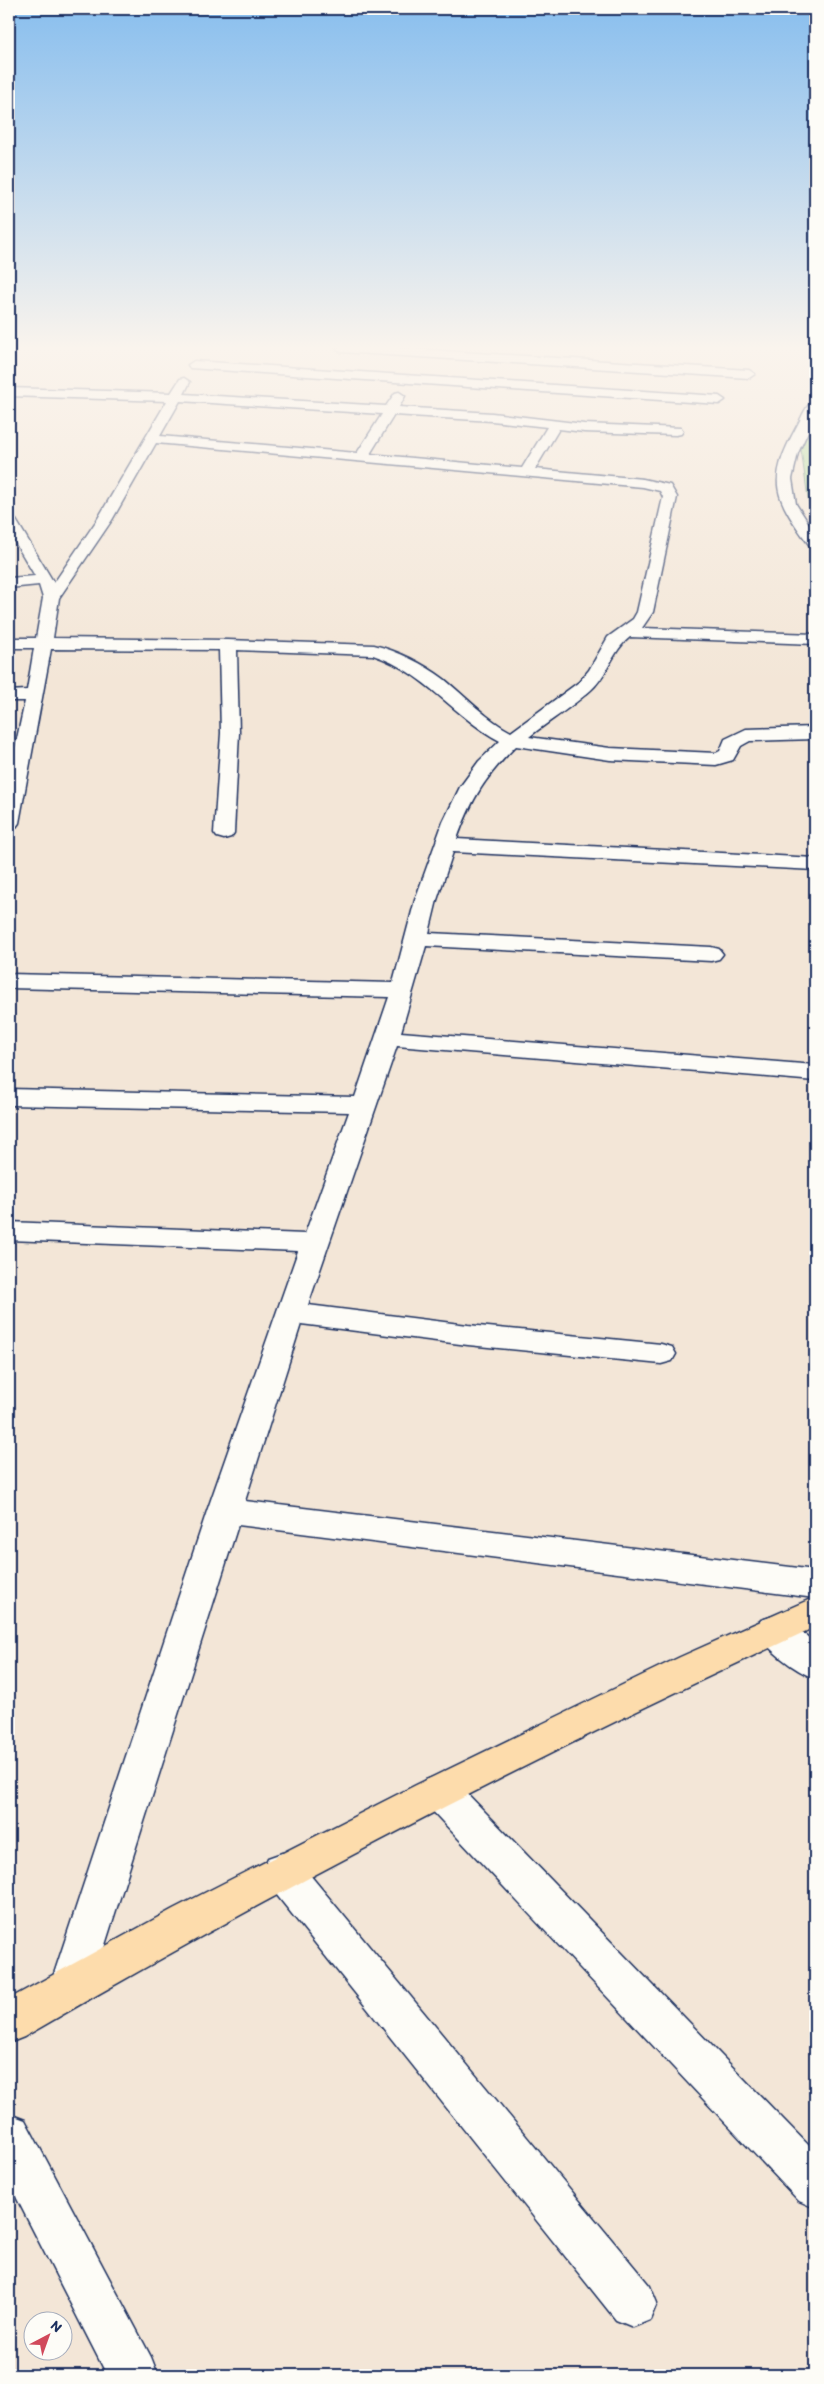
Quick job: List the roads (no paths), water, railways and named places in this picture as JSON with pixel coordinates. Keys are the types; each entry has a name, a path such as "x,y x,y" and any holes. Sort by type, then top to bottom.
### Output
{"highway":[{"path":"9,2022 282,1871 440,1792 815,1611"}],"street":[{"path":"9,823 15,768 35,695 51,598 95,535 139,459"},
{"path":"71,1986 290,1313 365,1105 403,990 444,845 467,791 486,765 512,740 584,686 597,672 614,641 640,622 645,612 670,497 670,493 666,488 643,483 376,459"},
{"path":"526,472 534,459"},
{"path":"788,459 785,493 796,517 815,543"},
{"path":"9,520 45,580 51,598"},
{"path":"9,583 45,580"},
{"path":"626,632 815,639"},
{"path":"9,643 228,645 357,649 390,655 435,681 491,729 512,740 610,754 716,759 725,758 730,754 732,743 746,735 815,733"},
{"path":"224,833 230,733 228,645"},
{"path":"9,696 35,695"},
{"path":"444,845 815,864"},
{"path":"416,939 711,954"},
{"path":"9,981 403,990"},
{"path":"387,1038 815,1073"},
{"path":"9,1097 365,1105"},
{"path":"9,1231 315,1243"},
{"path":"290,1313 468,1335 661,1354"},
{"path":"224,1511 815,1584"},
{"path":"774,1630 815,1663"},
{"path":"440,1792 815,2186"},
{"path":"282,1871 633,2303"},
{"path":"9,2136 133,2375"}]}
